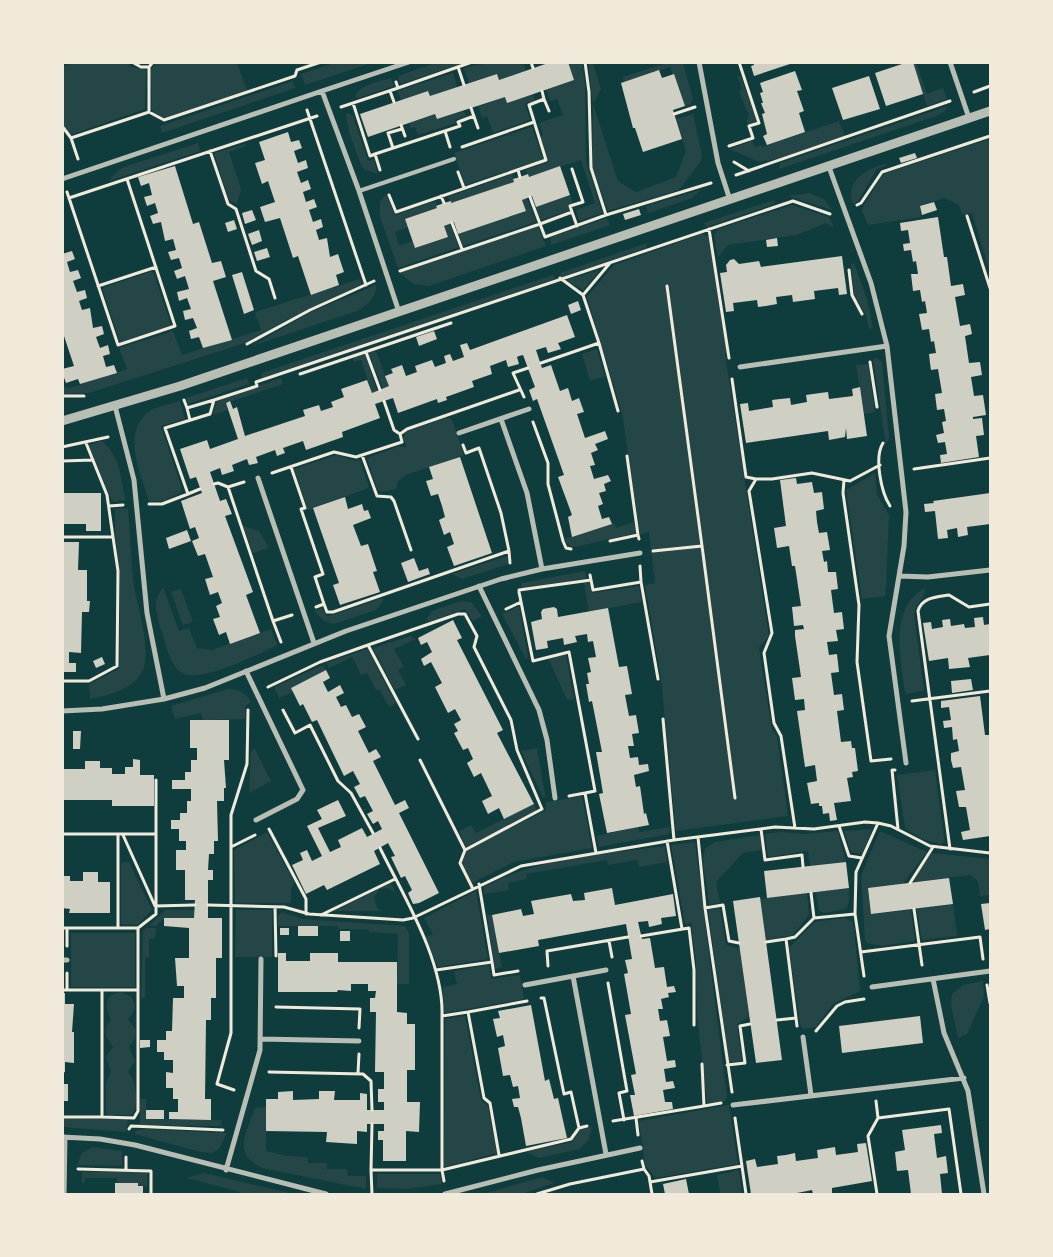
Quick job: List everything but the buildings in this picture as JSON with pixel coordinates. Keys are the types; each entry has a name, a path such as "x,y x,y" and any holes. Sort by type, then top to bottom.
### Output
{"street":[{"path":"62,178 409,62"},
{"path":"699,62 722,180 730,200"},
{"path":"950,62 969,118"},
{"path":"322,91 359,191 399,312"},
{"path":"62,421 115,406 399,312 990,111"},
{"path":"829,167 877,300 887,346 906,512 905,534 890,636 906,763"},
{"path":"740,367 887,346"},
{"path":"115,406 134,480 147,613 164,699"},
{"path":"459,433 529,409"},
{"path":"501,419 527,493 542,569"},
{"path":"258,478 314,643"},
{"path":"62,710 102,709 194,692 314,643 479,586 542,569 640,553"},
{"path":"898,576 928,577 990,570"},
{"path":"479,586 539,710 547,740 555,798"},
{"path":"246,671 303,790 297,799 256,820"},
{"path":"226,1170 261,1039 261,960"},
{"path":"525,985 606,970"},
{"path":"872,987 988,972"},
{"path":"573,976 606,1154"},
{"path":"933,979 944,1033 964,1078 973,1115 984,1194"},
{"path":"800,1035 811,1095"},
{"path":"261,1039 359,1041"},
{"path":"733,1103 964,1078"},
{"path":"64,1194 64,1136 125,1143 326,1194"},
{"path":"445,1194 455,1194 538,1170 640,1148"},
{"path":"983,1182 990,1180"}],"lane":[{"path":"359,191 454,160"}],"path":[{"path":"132,62 141,67 149,67"},
{"path":"149,112 149,67 153,62"},
{"path":"71,138 149,112 164,120 294,76 297,70 321,62"},
{"path":"69,198 353,104 472,62"},
{"path":"531,62 533,68"},
{"path":"586,62 589,92 591,168 606,215"},
{"path":"727,149 729,146 753,138 750,126 759,123 739,62"},
{"path":"458,68 464,85"},
{"path":"391,69 398,88"},
{"path":"294,76 366,285"},
{"path":"545,237 606,215 749,171 990,86"},
{"path":"390,91 394,102"},
{"path":"542,91 544,99"},
{"path":"674,114 707,102"},
{"path":"353,104 370,156 375,154"},
{"path":"471,108 478,128"},
{"path":"460,148 534,122"},
{"path":"62,126 71,138 83,172"},
{"path":"394,148 388,134 402,127 405,136"},
{"path":"190,420 187,408 257,386 256,382 793,201 832,215 861,203 882,172 990,136"},
{"path":"210,151 228,204 236,209 256,271 269,279 275,298"},
{"path":"732,160 749,171"},
{"path":"572,169 583,202 570,206 577,226"},
{"path":"518,170 520,177"},
{"path":"62,192 66,191 69,198 118,345 175,326 127,178"},
{"path":"441,196 444,203"},
{"path":"530,197 560,279 583,295 618,411"},
{"path":"244,346 310,310 388,275 572,212"},
{"path":"968,216 990,288"},
{"path":"452,223 462,249"},
{"path":"710,229 731,368"},
{"path":"583,295 611,262"},
{"path":"849,262 852,295 864,316"},
{"path":"98,286 156,267"},
{"path":"667,286 735,798"},
{"path":"300,374 451,322"},
{"path":"541,363 599,343"},
{"path":"868,349 878,415"},
{"path":"366,352 380,390"},
{"path":"519,390 513,373 528,368"},
{"path":"732,378 746,477 772,479 812,473 844,480 853,480 880,465"},
{"path":"400,434 407,429 522,389 548,463 548,484 563,541 569,549 585,547 593,590 642,582"},
{"path":"62,396 90,396"},
{"path":"188,494 165,428 210,414 214,400"},
{"path":"214,484 218,483 228,488 334,452 354,457 403,444 400,434 394,430 384,402"},
{"path":"452,413 466,453 479,448 500,513 519,592 532,661 569,652 595,791 555,798"},
{"path":"62,447 86,443 122,433"},
{"path":"881,434 883,443 878,450 882,494 892,510 906,512"},
{"path":"62,681 89,681 117,666 118,571 107,495 86,443"},
{"path":"362,455 377,496 391,497 394,502 411,550"},
{"path":"627,456 638,535 642,582 658,679"},
{"path":"902,471 990,458"},
{"path":"62,461 93,460"},
{"path":"756,479 749,490 772,633 764,653 774,723 781,736 795,828"},
{"path":"844,480 843,493 860,610 857,662 871,761 891,758 898,830"},
{"path":"136,504 162,504 200,489"},
{"path":"603,543 638,535"},
{"path":"62,537 113,537"},
{"path":"640,553 702,546"},
{"path":"324,604 327,612 330,613 509,551"},
{"path":"519,592 591,580"},
{"path":"950,849 918,615 921,605 931,598 949,595 969,607 990,604"},
{"path":"256,693 320,662 368,644 462,613 467,616 476,633 474,647 510,720 517,750 542,808 539,812 465,850 460,863 472,887"},
{"path":"368,644 418,739"},
{"path":"270,686 274,694"},
{"path":"898,703 990,691"},
{"path":"233,1098 235,1090 217,1084 231,1033 231,815 246,769 248,710 261,702"},
{"path":"278,702 295,733 310,725 338,781 351,792 373,833"},
{"path":"663,720 674,840"},
{"path":"420,760 465,850"},
{"path":"892,770 901,769 906,763"},
{"path":"62,928 138,928 156,914 156,780"},
{"path":"585,793 596,853"},
{"path":"208,905 284,907 306,914 396,920 413,918 472,887 521,866 674,840 761,829 814,829 865,822 878,823 898,830 911,838 933,847 990,853"},
{"path":"864,979 856,914 856,872 878,823"},
{"path":"839,826 849,856 862,858"},
{"path":"231,847 269,828 306,899 306,914"},
{"path":"761,829 765,860 802,855 804,867"},
{"path":"62,834 156,834"},
{"path":"118,834 118,928"},
{"path":"123,835 155,906"},
{"path":"698,837 705,908 726,1065 746,1194"},
{"path":"667,841 682,928"},
{"path":"910,883 933,847"},
{"path":"380,848 431,954 441,990 442,1170"},
{"path":"321,915 395,879"},
{"path":"479,884 494,975 523,971 528,1001"},
{"path":"811,892 814,918"},
{"path":"155,906 195,905"},
{"path":"705,908 723,906 729,941 739,943"},
{"path":"914,909 924,980"},
{"path":"766,942 795,937 814,918 856,914"},
{"path":"125,1143 138,1111 138,928"},
{"path":"641,936 689,928 693,961 694,1025"},
{"path":"540,968 550,966 547,951 628,937"},
{"path":"861,952 980,937 988,972"},
{"path":"786,939 796,1018 800,1035"},
{"path":"609,941 614,968 606,970 627,1091 620,1093 624,1120"},
{"path":"436,970 492,962"},
{"path":"62,990 138,990"},
{"path":"102,990 102,1117"},
{"path":"810,1032 818,1031 837,1006 845,1002 867,999 866,993"},
{"path":"371,1170 442,1170 499,1155 571,1140 578,1128 571,1092 564,1094 544,998 442,1016"},
{"path":"276,1008 360,1009 358,1073"},
{"path":"468,1012 484,1098 490,1103 499,1155"},
{"path":"777,1020 796,1018"},
{"path":"726,1065 745,1063 740,1026 750,1024"},
{"path":"702,1064 704,1106"},
{"path":"253,1072 358,1073 371,1081 372,1110"},
{"path":"874,1088 878,1118 868,1136 877,1194"},
{"path":"578,1128 704,1106 733,1103"},
{"path":"878,1118 949,1109 961,1194"},
{"path":"62,1117 134,1118"},
{"path":"223,1130 225,1122"},
{"path":"372,1124 372,1194"},
{"path":"131,1126 237,1132"},
{"path":"650,1182 742,1166"},
{"path":"64,1169 147,1169 151,1171 151,1194"},
{"path":"537,1194 570,1184 644,1169"}],"shaded area":[{"path":"127,62 131,67 146,70 145,109 70,135 63,124 62,66 75,63"},
{"path":"438,62 464,63 400,84 398,76"},
{"path":"523,62 526,71 499,80 497,74 469,83 464,68 486,64"},
{"path":"156,63 237,63 247,90 165,118 152,111 151,70"},
{"path":"334,63 372,63 305,85 301,74"},
{"path":"568,63 582,63 585,83 586,161 602,213 579,221 576,210 595,203 581,160 529,177 525,170 549,162 540,136 543,135 539,123 563,115 557,99 550,101 546,89 574,80"},
{"path":"588,63 593,63 601,89 593,104"},
{"path":"666,63 683,63 693,99 691,104 685,106 670,67 624,82 623,77"},
{"path":"913,63 916,63 927,94 943,88 947,99 927,106"},
{"path":"453,73 457,87 430,96 428,91 401,100 397,91"},
{"path":"740,75 756,119 748,124 746,122 749,115 739,92 742,88 737,76"},
{"path":"391,78 394,86 358,98 355,97 365,86"},
{"path":"293,81 295,88 162,133 160,126"},
{"path":"533,94 535,101 525,104 530,120 493,133 487,116 482,118 478,106 505,97 507,102"},
{"path":"593,104 618,181 636,192 676,177 686,151 676,119 693,114 702,155 701,161 679,190 608,211 592,167"},
{"path":"948,106 945,111 936,116 779,169 780,163"},
{"path":"464,111 466,116 455,120 456,123 418,135 415,127 411,128 409,123 435,114 438,119"},
{"path":"348,113 353,116 368,161 374,159 378,174 365,170 361,165 349,132 346,114"},
{"path":"839,121 845,136 778,159 759,162 730,149 752,141 755,147 761,145 762,147"},
{"path":"532,127 543,159 465,185 454,153"},
{"path":"990,139 990,273 972,213 962,215 959,205 944,198 920,206 921,217 868,225 862,210 883,174"},
{"path":"198,143 200,151 109,181 118,170 127,166"},
{"path":"245,144 246,146 229,152 241,189 237,204 229,200 214,153"},
{"path":"886,163 887,165 877,169 858,201 853,204 852,188 859,177 865,172"},
{"path":"513,174 514,182 451,203 448,197"},
{"path":"701,190 692,198 648,213 646,206"},
{"path":"810,193 825,200 832,210 788,196"},
{"path":"386,194 395,215 436,201 437,208 405,219 408,227 395,232 399,246 413,241 415,248 448,237 444,226 450,224 459,247 398,268 380,217 380,202"},
{"path":"570,195 573,203 568,205 570,210 541,220 536,207"},
{"path":"527,198 536,222 463,246 458,234 526,211 522,200"},
{"path":"774,200 775,204 706,227 704,223"},
{"path":"792,205 829,217 834,228 826,223 797,235 728,245 718,257 714,235 718,229"},
{"path":"607,218 610,225 551,245 551,237"},
{"path":"538,226 546,246 429,286 413,284 400,273"},
{"path":"702,234 709,237 727,353 725,354 769,636 759,648 772,730 777,736 788,816 676,831 661,679 645,585 655,583 649,532 640,534 622,413 587,297 614,265"},
{"path":"647,243 646,248 561,277 560,273"},
{"path":"854,263 867,299 873,327 869,329 866,315 854,294 851,265"},
{"path":"600,270 583,290 566,280"},
{"path":"153,271 171,325 120,342 102,288"},
{"path":"553,275 555,279 262,378 261,373"},
{"path":"360,279 362,284 286,320 245,343 89,393 63,394 63,387 70,388 127,369 119,348 173,331 182,355 261,330 255,312"},
{"path":"376,285 373,297 357,311 252,346 311,312"},
{"path":"597,349 605,376 590,381 582,354"},
{"path":"376,351 389,386 383,389 369,353"},
{"path":"365,354 377,391 372,393 361,360 354,362 353,358"},
{"path":"877,358 882,362 889,437 886,445 873,359"},
{"path":"868,364 875,412 864,414 856,365"},
{"path":"247,378 249,384 188,404 186,398"},
{"path":"281,378 283,384 226,403 228,410 213,415 219,400"},
{"path":"180,401 185,419 161,426 182,489 180,493 162,501 149,501 135,453 134,441 136,430 141,420 150,411 160,406"},
{"path":"445,418 450,418 453,422 464,455 406,475 398,481 396,489 381,492 377,489 367,458 399,446 407,448 403,438 406,432"},
{"path":"102,441 114,455 117,462 126,500 114,502 111,499 89,445"},
{"path":"336,455 356,461 360,460 369,488 308,510 294,469"},
{"path":"875,473 877,495 889,515 885,596 862,599 846,490"},
{"path":"115,508 128,509 133,579 145,641 145,665 137,679 125,688 111,694 90,699 89,684 119,669 120,573 115,533"},
{"path":"634,522 636,533 575,547 570,546 564,539 614,523 616,528"},
{"path":"243,526 259,531 269,548 253,553"},
{"path":"507,556 508,564 462,579 452,574"},
{"path":"585,571 586,578 522,589 521,583"},
{"path":"589,582 592,593 639,586 642,602 589,612 584,583"},
{"path":"163,587 179,631 189,628 197,648 212,650 271,629 277,645 244,661 202,675 182,673 170,658 157,614 156,601"},
{"path":"925,588 924,595 914,614 924,691 905,694 900,650 901,621 913,597"},
{"path":"181,589 193,622 183,625 171,592"},
{"path":"382,598 383,601 376,610 334,624 324,621 314,611 322,608 326,615 329,616"},
{"path":"460,601 471,602 482,616 473,621 465,609 428,622 427,618 432,611"},
{"path":"519,606 528,657 526,659 502,614"},
{"path":"410,636 416,639 394,649 404,667 398,670 406,685 395,690 373,648"},
{"path":"367,649 396,703 389,707 379,689 376,690 367,673 361,675 352,657 329,668 326,663"},
{"path":"566,655 574,699 567,700 548,658"},
{"path":"323,665 326,670 291,688 293,692 279,698 274,687"},
{"path":"228,689 242,692 251,702 245,706 245,719 203,720 201,713 175,719 171,706"},
{"path":"537,748 545,796 543,797 521,751"},
{"path":"255,749 271,781 249,793 251,751"},
{"path":"935,770 944,837 944,842 940,844 922,839 905,828 897,775"},
{"path":"582,796 592,848 514,862 472,883 462,863 465,851 546,810 546,802"},
{"path":"534,804 537,811 466,847 459,831 471,825 476,833"},
{"path":"638,827 639,832 670,827 669,834 599,847 597,836"},
{"path":"872,829 862,854 851,852 844,831"},
{"path":"838,831 846,862 810,866 808,851 768,857 765,834 781,832 805,834"},
{"path":"880,831 927,852 903,884 868,889 871,914 911,910 915,941 881,946 867,943 865,940 861,876"},
{"path":"267,832 294,882 291,889 291,903 235,903 234,850"},
{"path":"760,835 762,850 743,853 716,882 720,903 709,904 703,861 705,848 715,842"},
{"path":"695,842 727,1097 725,1101 707,1103 697,1015 696,962 691,923 685,924 671,845"},
{"path":"665,846 667,862 639,867 637,860 608,865 607,860 526,874 527,879 508,883 509,890 484,894 484,887 526,869 595,855"},
{"path":"932,853 990,859 990,895 980,896 978,881 970,875 915,882 914,877"},
{"path":"129,862 152,910 137,925 121,924 121,863"},
{"path":"391,883 397,896 391,890 384,888 379,890 374,898 377,908 383,911 334,911"},
{"path":"849,888 849,902 846,909 825,913 819,911 816,892"},
{"path":"476,891 488,959 438,967 426,937 433,934 424,918"},
{"path":"807,893 809,915 793,935 766,940 760,899"},
{"path":"953,904 957,936 923,940 917,909"},
{"path":"720,908 726,945 740,949 749,1017 737,1024 742,1061 729,1062 708,910"},
{"path":"165,910 195,910 194,918 164,918 156,926 149,926"},
{"path":"236,910 272,910 272,957 235,957"},
{"path":"282,912 302,919 405,926 409,934 409,984 397,984 398,934 369,932 368,929 338,929 338,926 278,926 278,916"},
{"path":"487,915 492,915 502,967 495,969"},
{"path":"845,918 853,922 860,991 833,1004 816,1027 803,1029 800,1024 789,948 814,922"},
{"path":"146,928 156,928 155,938 149,939 149,957 145,958 145,998 141,998 143,931"},
{"path":"71,933 135,933 135,987 71,987"},
{"path":"489,965 491,979 520,975 524,999 444,1013 443,987 457,984 454,971"},
{"path":"983,981 984,996 967,1034 958,1038 951,1005 952,994 963,985"},
{"path":"121,992 131,997 135,1006 134,1012 128,1019 136,1030 135,1039 129,1047 135,1061 128,1072 135,1087 136,1106 132,1115 108,1115 106,1112 106,1082 111,1072 106,1057 113,1047 106,1036 106,1027 111,1020 107,1002 115,993"},
{"path":"465,1016 481,1100 488,1106 497,1153 444,1167 445,1019"},
{"path":"140,1099 146,1099 146,1119 222,1120 221,1126 140,1125"},
{"path":"729,1105 738,1164 655,1178 645,1165 639,1121"},
{"path":"266,1107 266,1151 287,1156 307,1157 308,1163 327,1163 327,1169 347,1169 348,1176 366,1176 366,1189 262,1168 253,1162 247,1156 244,1149 245,1134 255,1108"},
{"path":"63,1119 128,1119 126,1132 63,1127"},
{"path":"592,1127 589,1140 579,1149 539,1158 526,1152 572,1142 581,1129"},
{"path":"144,1129 227,1133 219,1149 212,1153 201,1152 135,1134 136,1131"},
{"path":"93,1147 122,1151 122,1166 77,1165 82,1153"},
{"path":"739,1170 742,1194 720,1194 717,1175"},
{"path":"82,1172 147,1172 147,1186 117,1183 117,1178 85,1178 84,1183 82,1183"},
{"path":"204,1173 294,1194 240,1194 240,1192 187,1178"},
{"path":"377,1174 440,1174 442,1184 408,1189 377,1188"},
{"path":"542,1177 554,1183 522,1194 483,1194"}]}
